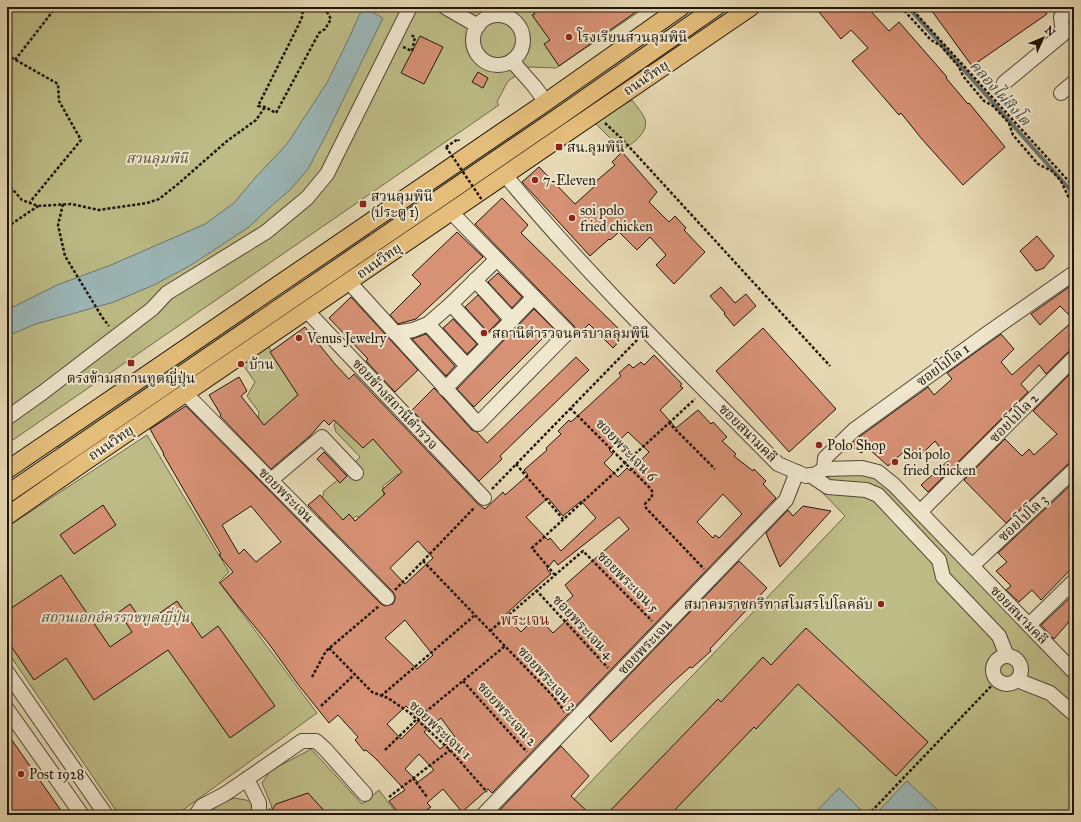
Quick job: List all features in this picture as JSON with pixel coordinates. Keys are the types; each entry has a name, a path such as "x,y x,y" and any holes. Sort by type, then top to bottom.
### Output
{"main road":[{"path":"7,470 546,102 680,7"},
{"name":"ถนนวิทยุ","path":"7,494 557,118 716,7"},
{"name":"ถนนวิทยุ","path":"7,516 58,479 751,7"},
{"path":"557,118 567,132"},
{"path":"391,208 411,239"},
{"path":"38,449 58,479"}],"street":[{"path":"7,418 152,309 167,293 266,232 307,198 327,174 410,7"},
{"path":"445,7 478,26"},
{"path":"1004,83 1064,34 1061,17 1072,7"},
{"path":"497,15 513,20 519,26 522,33 522,48 518,56 512,61 504,65 496,65 487,63 480,58 474,42 474,33 484,20 497,15"},
{"path":"512,61 546,102"},
{"path":"1061,93 1074,82"},
{"name":"ซอยสนามคลี","path":"505,175 572,251 778,464 804,474 816,474 824,469 862,468 878,472 894,485 1074,672"},
{"path":"348,282 478,424 568,332 451,212"},
{"path":"395,333 413,330 428,324 451,304 497,259"},
{"name":"ซอยโปโล 1","path":"824,469 825,458 854,430 963,350 1074,273"},
{"path":"475,280 512,320"},
{"path":"445,389 534,297"},
{"path":"451,304 488,344"},
{"name":"ซอยข้างสถานีตำรวจ","path":"306,310 484,498"},
{"path":"428,324 467,366"},
{"name":"ซอยโปโล 2","path":"920,512 1074,358"},
{"name":"ซอยพระเจน","path":"185,393 387,598"},
{"path":"271,480 322,437 356,474"},
{"name":"ซอยโปโล 3","path":"972,566 1074,470"},
{"path":"804,474 828,487 866,490 878,495 939,560 943,577 999,636 1007,656"},
{"name":"ซอยพระเจน","path":"483,815 786,500 804,474"},
{"path":"1029,625 1074,581"},
{"path":"1007,656 1016,659 1021,667 1020,676 1017,680 1009,684 997,680 993,671 998,659 1007,656"},
{"path":"7,672 106,815"},
{"path":"1017,680 1050,693 1074,714"},
{"path":"7,709 82,815"},
{"path":"196,815 202,806 225,794 302,741 316,741 365,794"},
{"path":"247,779 259,803 259,815"}],"path":[{"path":"15,60 56,7"},
{"path":"306,7 303,8 302,18 258,106 266,107 276,113 319,33 326,29 331,19 324,7"},
{"path":"901,7 931,40 941,46 959,67 963,76 984,101 994,106 1009,123 1013,135 1038,164 1052,171 1061,181 1069,198 1074,204"},
{"path":"910,7 1074,187"},
{"path":"411,35 415,38 412,51 405,47 411,35"},
{"path":"7,55 58,84 59,101 81,140 30,203"},
{"path":"7,183 22,200 38,206 71,204 99,210 147,204 159,199 227,141 256,120 266,107"},
{"path":"595,113 622,139 830,366"},
{"path":"459,141 458,139 446,146 482,200"},
{"path":"63,204 58,225 66,256 102,317"},
{"path":"7,227 38,206"},
{"path":"555,575 532,548 705,390"},
{"name":"ซอยพระเจน 6","path":"570,408 653,492 652,496 645,504 646,508 713,577"},
{"path":"669,423 715,469"},
{"path":"516,464 563,519"},
{"name":"ซอยพระเจน 5","path":"490,631 583,550 661,630"},
{"name":"ซอยพระเจน 3","path":"423,561 552,695 573,722"},
{"name":"ซอยพระเจน 4","path":"536,590 616,677"},
{"path":"381,696 475,615"},
{"path":"385,750 417,719 505,646"},
{"name":"ซอยพระเจน 1","path":"329,648 372,692 388,698 417,719 450,750 496,802"},
{"path":"321,706 355,674"},
{"path":"868,815 997,680"},
{"name":"ซอยพระเจน 2","path":"463,681 507,731 536,761"},
{"path":"389,796 450,750"},
{"path":"413,778 427,797"}],"green space":[{"name":"สวนลุมพินี","path":"7,7 646,7 556,68 529,67 508,81 497,102 499,105 7,444"},
{"path":"695,7 708,7 413,206 412,203"},
{"path":"729,7 739,7 589,110 586,108 589,104"},
{"path":"632,100 644,116 646,124 639,138 622,150 594,122"},
{"path":"365,234 368,234 371,238 363,247 345,252 311,278 61,449 58,448 59,444 314,271"},
{"path":"268,346 298,389 303,405 268,443 257,426 259,412 247,396 255,382 243,365"},
{"path":"337,419 379,423 408,484 398,474 383,486 384,499 365,519 356,516 341,530 328,534 320,525 319,510 324,491 340,478 360,457 336,432 334,425"},
{"name":"สถานเอกอัครราชทูตญี่ปุ่น","path":"147,435 229,572 219,582 317,713 176,815 119,815 7,651 7,527"},
{"name":"สมาคมราชกรีฑาสโมสรโปโลคลับ","path":"852,472 884,481 1074,681 1074,815 559,815 845,516 815,485 826,475"},
{"path":"311,749 362,804 379,790 398,815 261,815 272,807 262,783 270,771"},
{"path":"234,798 246,800 256,805 253,815 209,815 218,805"}],"water":[{"path":"363,7 383,18 308,169 290,190 249,227 191,265 156,284 114,302 36,324 7,336 7,310 57,285 111,265 205,224 234,203 287,144 328,81"},
{"path":"907,781 943,815 875,815"},
{"path":"839,788 863,812 860,815 813,815"}],"building":[{"name":"โรงเรียนสวนลุมพินี","path":"530,7 643,7 559,66 544,44 550,40 532,15 535,14"},
{"path":"815,7 867,7 889,31 899,22 1005,147 963,185 901,113 899,115 852,61 868,48 851,30 841,39"},
{"path":"929,7 1042,7 1047,14 972,66"},
{"path":"420,36 443,47 424,84 401,73"},
{"path":"478,72 488,78 483,88 472,82"},
{"path":"622,152 657,192 649,202 669,222 675,216 686,228 684,230 705,252 674,284 656,265 666,255 650,237 637,250 619,232 590,256 522,182 539,167 575,204 596,185 594,183 615,165 612,162"},
{"path":"502,198 528,225 521,233 625,335 613,348 589,324 577,336 574,326 475,224"},
{"path":"457,232 483,257 416,319 398,324 390,315 421,284 412,275"},
{"path":"1037,236 1054,256 1044,268 1036,271 1020,251"},
{"path":"498,273 522,297 512,308 488,282"},
{"path":"721,287 735,303 746,294 756,306 734,326 710,296"},
{"path":"1069,287 1074,293 1074,320 1060,306 1040,325 1031,314"},
{"path":"478,295 500,320 488,332 465,307"},
{"path":"351,297 418,370 395,392 366,361 368,359 329,318"},
{"path":"534,309 553,328 474,407 457,389"},
{"path":"453,319 477,344 467,354 443,328"},
{"path":"1074,320 1074,350 1068,352 1046,374 1039,365 1021,384 1028,392 928,492 921,485 949,460 935,441 919,457 909,447 888,466 868,448 861,453 850,445 928,387 934,395 952,379 947,373 1001,334 1014,349 1001,362 1012,375"},
{"path":"305,327 349,379 354,374 478,504 485,509 503,492 505,495 528,475 524,470 547,450 546,448 561,434 558,431 569,420 571,422 621,376 619,373 629,364 633,368 641,362 644,365 654,355 682,384 680,386 683,388 660,410 676,428 698,410 711,424 713,422 727,437 722,441 736,454 734,456 753,471 754,469 766,481 763,484 776,498 492,793 488,789 462,812 443,789 427,803 431,807 419,815 400,815 389,801 405,790 376,759 366,750 364,751 355,740 358,737 338,715 329,723 220,583 233,572 219,555 221,554 150,429 186,406 381,604 385,606 393,604 395,596 393,592 308,505 320,495 343,520 349,514 355,521 385,494 382,490 402,472 373,439 363,448 334,420 329,425 324,420 310,436 271,469 220,416 221,415 209,395 239,377 247,391 241,396 264,425 298,395 270,352","holes":["628,432 649,452 630,471 627,468 618,477 604,463 613,454 609,450","723,494 742,514 719,538 715,535 713,538 697,522","548,498 563,516 581,501 596,518 561,551 550,538 548,540 526,517","251,506 281,542 256,562 244,549 239,554 222,525","619,517 629,529 565,585 573,596 559,608 568,619 553,633 537,616 521,632 505,615 551,574 547,569 554,560 558,565","418,541 433,558 405,584 390,568","405,620 433,655 417,669 385,638","406,706 420,720 401,739 387,724","441,718 455,737 440,749 424,732","419,754 434,770 418,782 405,769"]},
{"path":"763,328 836,409 789,452 716,371"},
{"path":"426,334 455,366 446,376 412,339"},
{"path":"576,357 589,370 500,456 502,459 479,481 412,410 434,388 472,430 477,432 487,443"},
{"path":"1072,372 1074,374 1074,462 1068,464 1006,523 964,480 1005,439 1022,456 1029,449 1034,455 1057,434 1033,411"},
{"path":"324,452 347,476 340,483 317,459"},
{"path":"1074,482 1074,566 1041,600 1032,590 1019,602 1006,590 1011,586 996,571 1007,562 998,553"},
{"path":"103,505 116,525 74,554 60,535"},
{"path":"803,506 831,511 780,567 766,533 788,510 793,516"},
{"path":"739,561 767,588 710,649 711,651 672,683 611,742 589,717"},
{"path":"61,575 110,647 132,632 119,612 130,604 144,624 177,601 202,638 218,626 275,706 230,738 168,650 94,700 66,658 34,680 7,640 7,611"},
{"path":"1074,594 1074,616 1054,639 1041,625"},
{"path":"806,628 928,742 896,776 798,684 756,729 754,727 670,815 606,815 718,699 721,702 763,657 771,665"},
{"name":"Post 1928","path":"7,733 64,815 7,815"},
{"path":"561,746 589,776 571,796 591,815 495,815"},
{"path":"308,793 328,815 268,815 276,804"}],"waterway":[{"name":"คลองไผ่สิงโต","path":"908,7 1074,194"}],"place":[{"name":"โรงเรียนสวนลุมพินี","path":"569,37"},
{"name":"สน.ลุมพินี","path":"559,147"},
{"name":"7-Eleven","path":"535,180"},
{"name":"สวนลุมพินี (ประตู 1)","path":"363,204"},
{"name":"soi polo fried chicken","path":"572,218"},
{"name":"สถานีตำรวจนครบาลลุมพินี","path":"484,333"},
{"name":"Venus Jewelry","path":"299,338"},
{"name":"ตรงข้ามสถานทูตญี่ปุ่น","path":"131,363"},
{"name":"บ้าน","path":"241,364"},
{"name":"Polo Shop","path":"819,445"},
{"name":"Soi polo fried chicken","path":"895,462"},
{"name":"สมาคมราชกรีฑาสโมสรโปโลคลับ","path":"881,604"},
{"name":"Post 1928","path":"21,774"}],"district":[{"name":"พระเจน","path":"525,620"}]}
